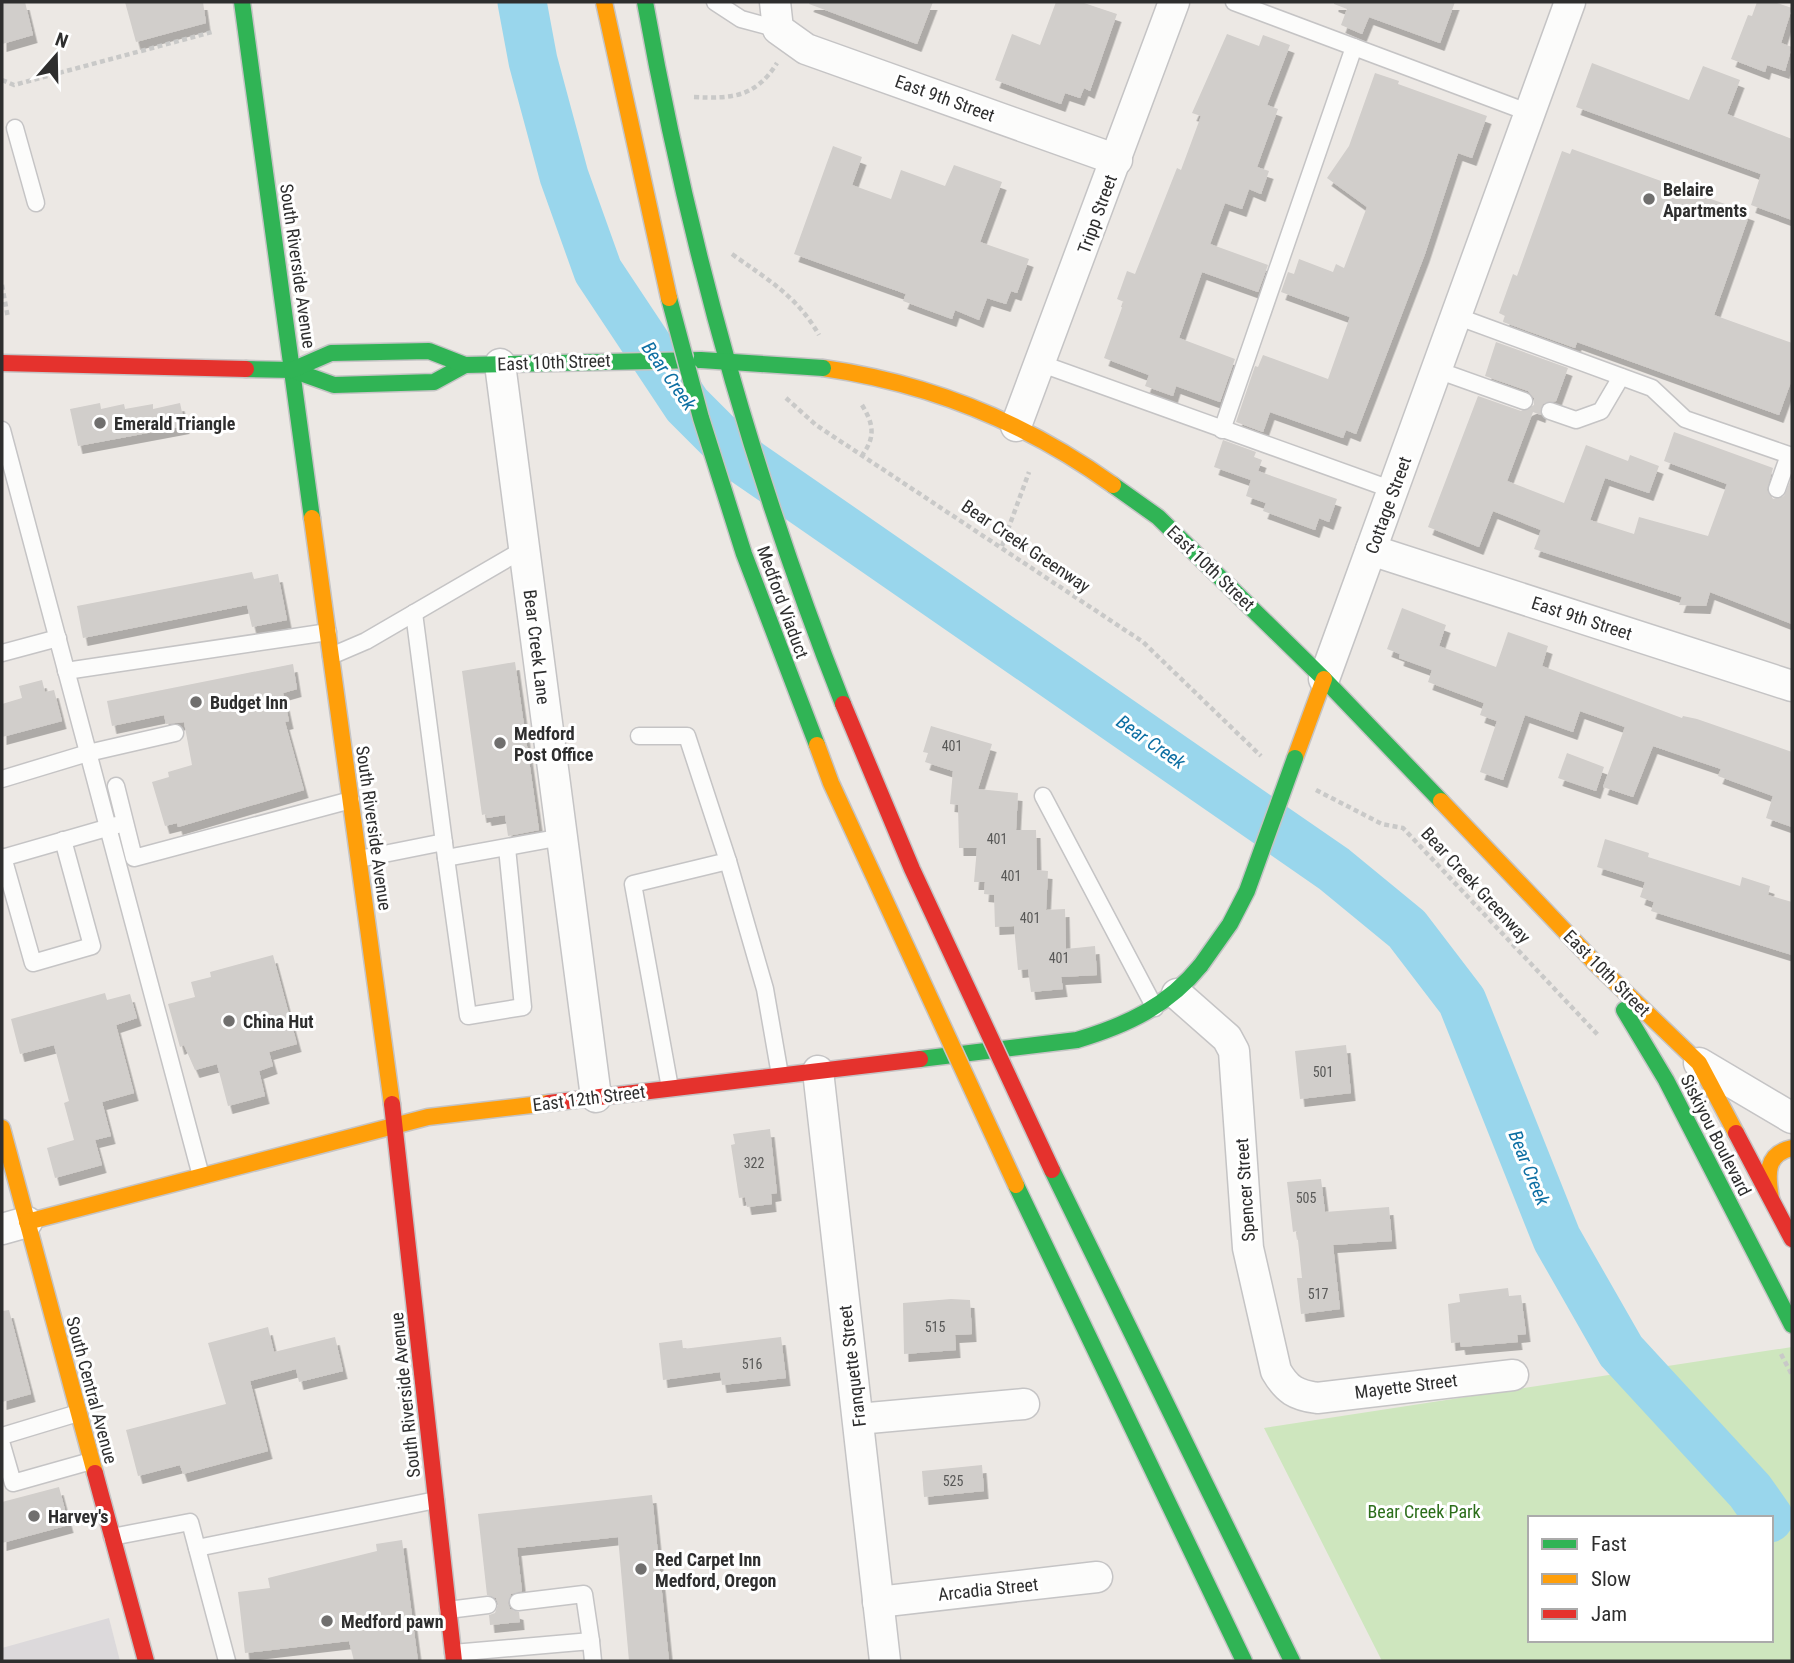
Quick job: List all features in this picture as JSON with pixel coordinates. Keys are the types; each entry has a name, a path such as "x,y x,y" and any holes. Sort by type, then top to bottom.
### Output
{"main road":[{"name":"South Riverside Avenue","path":"243,2 395,1126 453,1657"},
{"name":"Medford Viaduct","path":"604,2 662,272 701,418 744,554 831,783 1016,1185 1244,1661"},
{"name":"Medford Viaduct","path":"645,2 672,146 739,406 785,549 869,768 965,984 1052,1170 1292,1661"},
{"name":"East 10th Street","path":"292,369 331,353 429,351 465,365 701,360 831,369 920,387 1016,426 1083,463 1158,517 1324,679 1598,967 1699,1063"},
{"name":"East 10th Street","path":"2,363 292,369 334,385 434,382 465,365"},
{"name":"Cottage Street","path":"1166,1001 1201,965 1230,924 1247,891 1324,679"},
{"name":"Siskiyou Boulevard","path":"1598,967 1666,1080 1792,1325"},
{"name":"East 12th Street","path":"14,1225 428,1116 1077,1040 1133,1021 1166,1001"},
{"name":"Siskiyou Boulevard","path":"1699,1063 1792,1239"},
{"name":"South Central Avenue","path":"2,1128 14,1225 78,1413 146,1661"},
{"path":"1771,1198 1767,1175 1769,1160 1777,1152 1792,1148"}],"street":[{"name":"Tripp Street","path":"1016,426 1042,364 1174,2"},
{"name":"Cottage Street","path":"1324,679 1570,2"},
{"name":"East 9th Street","path":"781,24 806,49 1116,160"},
{"name":"Bear Creek Lane","path":"500,364 596,1097"},
{"name":"East 9th Street","path":"1371,550 1792,686"},
{"name":"Spencer Street","path":"1166,1001 1227,1038 1234,1051 1248,1248 1276,1371 1285,1387 1300,1396"},
{"name":"East 10th Street","path":"1699,1063 1792,1118"},
{"name":"Franquette Street","path":"818,1071 885,1661"},
{"name":"Mayette Street","path":"1300,1396 1318,1398 1513,1375"},
{"path":"858,1419 1024,1404"},
{"name":"Arcadia Street","path":"878,1601 1097,1577"}],"lane":[{"path":"715,2 741,19 781,24"},
{"path":"1234,2 1530,113"},
{"path":"1222,429 1354,47"},
{"path":"15,128 36,203"},
{"path":"1456,316 1653,387 1685,419 1790,455 1777,489"},
{"path":"1042,364 1393,490"},
{"path":"1437,370 1524,401"},
{"path":"1550,411 1576,420 1601,411 1622,377"},
{"path":"2,430 201,1176"},
{"path":"331,656 366,641 524,548"},
{"path":"414,613 468,1016 523,1007 507,848"},
{"path":"66,671 328,632"},
{"path":"2,653 58,638"},
{"path":"2,779 88,753 175,733"},
{"path":"639,736 687,736 728,861 765,989 780,1075"},
{"path":"116,786 134,858 351,800"},
{"path":"1043,796 1166,1001"},
{"path":"63,840 92,946 33,963 2,858 63,840 125,823"},
{"path":"446,859 562,837"},
{"path":"359,859 444,842"},
{"path":"670,1088 633,884 728,861"},
{"path":"2,1436 78,1413"},
{"path":"2,1445 13,1483 91,1461"},
{"path":"197,1548 436,1500"},
{"path":"112,1538 190,1522 227,1661"},
{"path":"518,1602 584,1594 593,1661"},
{"path":"448,1610 488,1605"},
{"path":"453,1657 591,1641"}],"path":[{"path":"682,96 718,98 748,92 765,81 781,24"},
{"path":"2,80 14,85 212,32"},
{"path":"729,252 801,306 831,369 869,416 873,431 871,443 863,454"},
{"path":"2,285 8,318"},
{"name":"Bear Creek Greenway","path":"778,387 808,419 1003,546 1143,642 1266,760"},
{"path":"1003,546 1029,472"},
{"name":"Bear Creek Greenway","path":"1309,786 1382,824 1403,828 1604,1041"},
{"path":"1780,1350 1792,1375"}],"shaded area":[{"path":"109,1618 120,1661 2,1661 2,1648"}],"green space":[{"name":"Bear Creek Park","path":"1792,1347 1792,1661 1382,1661 1264,1428"}],"building":[{"path":"2,2 25,2 33,35 2,44"},
{"path":"125,2 203,2 206,23 136,42"},
{"path":"933,2 917,44 809,4"},
{"path":"1056,2 1081,2 1117,14 1090,91 1084,88 1080,98 1065,93 1061,104 995,80 1012,34 1040,45"},
{"path":"1334,2 1455,2 1440,43 1369,17 1362,34 1341,25 1347,9"},
{"path":"1757,2 1774,2 1792,8 1781,43 1792,47 1785,71 1767,65 1765,72 1731,59 1748,15 1752,16"},
{"path":"1227,34 1259,46 1263,35 1290,45 1267,105 1278,109 1257,167 1269,171 1261,194 1249,189 1242,209 1225,203 1210,244 1268,265 1258,292 1202,272 1179,338 1235,359 1220,402 1176,386 1173,396 1145,386 1149,375 1104,358 1124,302 1117,299 1127,271 1135,274 1177,168 1181,170 1201,116 1192,113"},
{"path":"1592,63 1689,100 1703,66 1740,80 1727,114 1792,139 1792,220 1751,205 1761,174 1576,107"},
{"path":"1375,73 1487,116 1472,158 1458,153 1425,254 1356,434 1346,430 1343,438 1270,412 1263,432 1236,422 1255,366 1258,367 1263,355 1328,379 1350,317 1281,292 1288,272 1294,274 1299,259 1333,272 1336,264 1344,268 1367,207 1327,178 1349,146"},
{"path":"833,146 862,157 852,185 891,199 901,170 945,186 954,165 1002,182 980,242 1029,259 1017,293 1011,291 1006,304 987,298 979,320 955,310 952,319 903,301 906,294 794,254"},
{"path":"1572,149 1750,213 1714,315 1792,343 1792,379 1779,415 1577,342 1575,348 1503,322 1505,316 1499,313 1513,274 1517,276 1562,151 1570,154"},
{"path":"1496,342 1568,368 1556,401 1543,404 1541,415 1533,412 1507,481 1564,503 1586,445 1628,461 1630,455 1659,466 1649,493 1605,478 1590,520 1634,534 1639,517 1708,536 1727,484 1664,461 1674,432 1773,468 1767,490 1773,499 1784,496 1792,477 1792,624 1710,592 1706,606 1679,605 1682,597 1534,549 1541,530 1493,511 1479,547 1428,527 1478,396 1521,411 1534,405 1534,398 1528,391 1485,376"},
{"path":"100,403 101,409 124,404 125,409 153,404 153,409 180,403 185,426 78,446 70,409"},
{"path":"1223,440 1256,452 1254,457 1262,460 1258,471 1337,499 1329,522 1319,518 1315,530 1263,511 1266,503 1246,496 1251,480 1214,467"},
{"path":"252,572 254,579 278,574 287,620 252,627 247,605 83,638 77,606"},
{"path":"1402,608 1446,625 1439,646 1496,667 1508,632 1548,646 1542,666 1682,718 1697,719 1792,752 1792,827 1766,818 1773,796 1718,776 1721,769 1653,746 1633,797 1603,787 1625,727 1580,711 1573,732 1525,715 1503,780 1480,772 1497,721 1480,715 1484,703 1428,682 1432,670 1399,658 1400,654 1387,649"},
{"name":"Medford Post Office","path":"515,662 539,830 508,836 505,815 487,818 486,814 482,815 462,671"},
{"path":"293,664 297,689 283,693 289,721 285,722 304,790 178,827 177,823 165,826 152,782 169,777 168,772 192,765 184,722 166,724 164,715 112,726 107,701"},
{"path":"42,680 45,692 54,690 62,721 2,737 2,704 22,698 19,686"},
{"path":"931,726 992,744 978,789 1018,793 1016,830 1036,830 1037,870 1048,871 1046,910 1065,909 1066,949 1095,946 1097,975 1061,977 1063,989 1031,992 1028,969 1018,970 1014,926 995,927 994,895 984,894 985,882 974,882 977,848 959,848 958,805 950,804 953,771 925,762 928,753 923,752"},
{"path":"1567,753 1604,767 1596,791 1558,778"},
{"path":"1605,839 1649,853 1648,857 1740,886 1742,877 1770,886 1768,895 1792,902 1792,955 1651,911 1654,902 1640,897 1645,882 1597,867"},
{"name":"China Hut","path":"273,955 297,1044 269,1052 273,1066 259,1071 265,1096 228,1106 217,1064 195,1070 184,1045 180,1047 168,1004 195,997 191,982 211,977 210,972"},
{"path":"105,993 107,1000 130,994 137,1018 116,1025 134,1093 102,1102 111,1136 95,1140 102,1165 55,1178 47,1148 74,1140 64,1103 69,1101 54,1045 20,1054 11,1019"},
{"path":"1346,1045 1351,1093 1300,1099 1295,1051"},
{"path":"770,1129 777,1193 771,1194 772,1204 747,1207 745,1197 739,1198 731,1145 735,1144 733,1134"},
{"path":"1321,1179 1325,1212 1389,1207 1392,1241 1333,1245 1340,1309 1301,1314 1297,1278 1302,1278 1297,1231 1293,1232 1287,1182"},
{"path":"1508,1288 1509,1296 1521,1295 1526,1334 1517,1335 1518,1342 1461,1347 1460,1342 1451,1343 1448,1304 1460,1302 1459,1294"},
{"path":"970,1300 972,1334 955,1335 956,1350 904,1354 903,1303"},
{"path":"9,1310 31,1394 2,1402 2,1311"},
{"path":"268,1327 274,1352 335,1337 343,1371 299,1382 296,1369 250,1381 268,1451 183,1474 180,1465 138,1476 126,1430 226,1404 208,1343"},
{"path":"781,1337 786,1378 722,1385 720,1372 663,1380 659,1343 682,1340 683,1349"},
{"path":"982,1465 984,1491 924,1497 922,1471"},
{"name":"Harvey's","path":"59,1487 69,1525 2,1543 2,1502"},
{"name":"Red Carpet Inn Medford, Oregon","path":"652,1495 669,1661 629,1661 618,1537 517,1548 522,1591 511,1594 508,1603 510,1609 519,1612 520,1622 490,1625 489,1615 495,1613 498,1604 496,1598 487,1595 478,1514"},
{"name":"Medford pawn","path":"402,1540 418,1661 354,1661 349,1641 245,1653 238,1592 270,1588 268,1578 377,1551 376,1544"}],"waterway":[{"name":"Bear Creek","path":"522,2 533,61 564,176 598,271 687,405 739,457 1334,869 1407,929 1462,1001 1557,1239 1621,1351 1750,1491 1768,1516"}],"traffic: fast":[{"path":"242,2 312,518"},
{"path":"645,2 681,181 726,358 780,532 843,704"},
{"path":"669,298 701,418 744,554 817,745"},
{"path":"292,370 331,353 429,351 465,365 701,360"},
{"path":"701,360 823,368"},
{"path":"246,369 292,370 334,385 434,382 465,365"},
{"path":"1113,485 1158,517 1324,679 1441,801"},
{"path":"1201,965 1230,924 1247,891 1295,758"},
{"path":"920,1059 1077,1040 1095,1034 1130,1020 1160,1003 1175,992 1201,965"},
{"path":"1624,1010 1666,1080 1792,1325"},
{"path":"1052,1170 1292,1661"},
{"path":"1016,1185 1244,1661"}],"traffic: slow":[{"path":"604,2 669,298"},
{"path":"823,368 901,384 975,409 1046,443 1113,485"},
{"path":"312,518 392,1104"},
{"path":"1295,758 1324,679"},
{"path":"817,745 831,783 1016,1185"},
{"path":"1441,801 1598,966 1699,1063 1736,1133"},
{"path":"27,1222 428,1117 549,1103"},
{"path":"2,1128 95,1473"},
{"path":"1771,1198 1769,1174 1772,1160 1792,1148"}],"traffic: jam":[{"path":"2,363 246,369"},
{"path":"843,704 912,869 1052,1170"},
{"path":"549,1103 920,1059"},
{"path":"392,1104 454,1661"},
{"path":"1736,1133 1792,1239"},
{"path":"95,1473 146,1661"}],"place":[{"name":"Belaire Apartments","path":"1649,199"},
{"name":"Emerald Triangle","path":"100,423"},
{"name":"Budget Inn","path":"196,702"},
{"name":"Medford Post Office","path":"500,743"},
{"name":"China Hut","path":"229,1021"},
{"name":"Harvey's","path":"34,1516"},
{"name":"Red Carpet Inn Medford, Oregon","path":"641,1569"},
{"name":"Medford pawn","path":"327,1621"}]}
